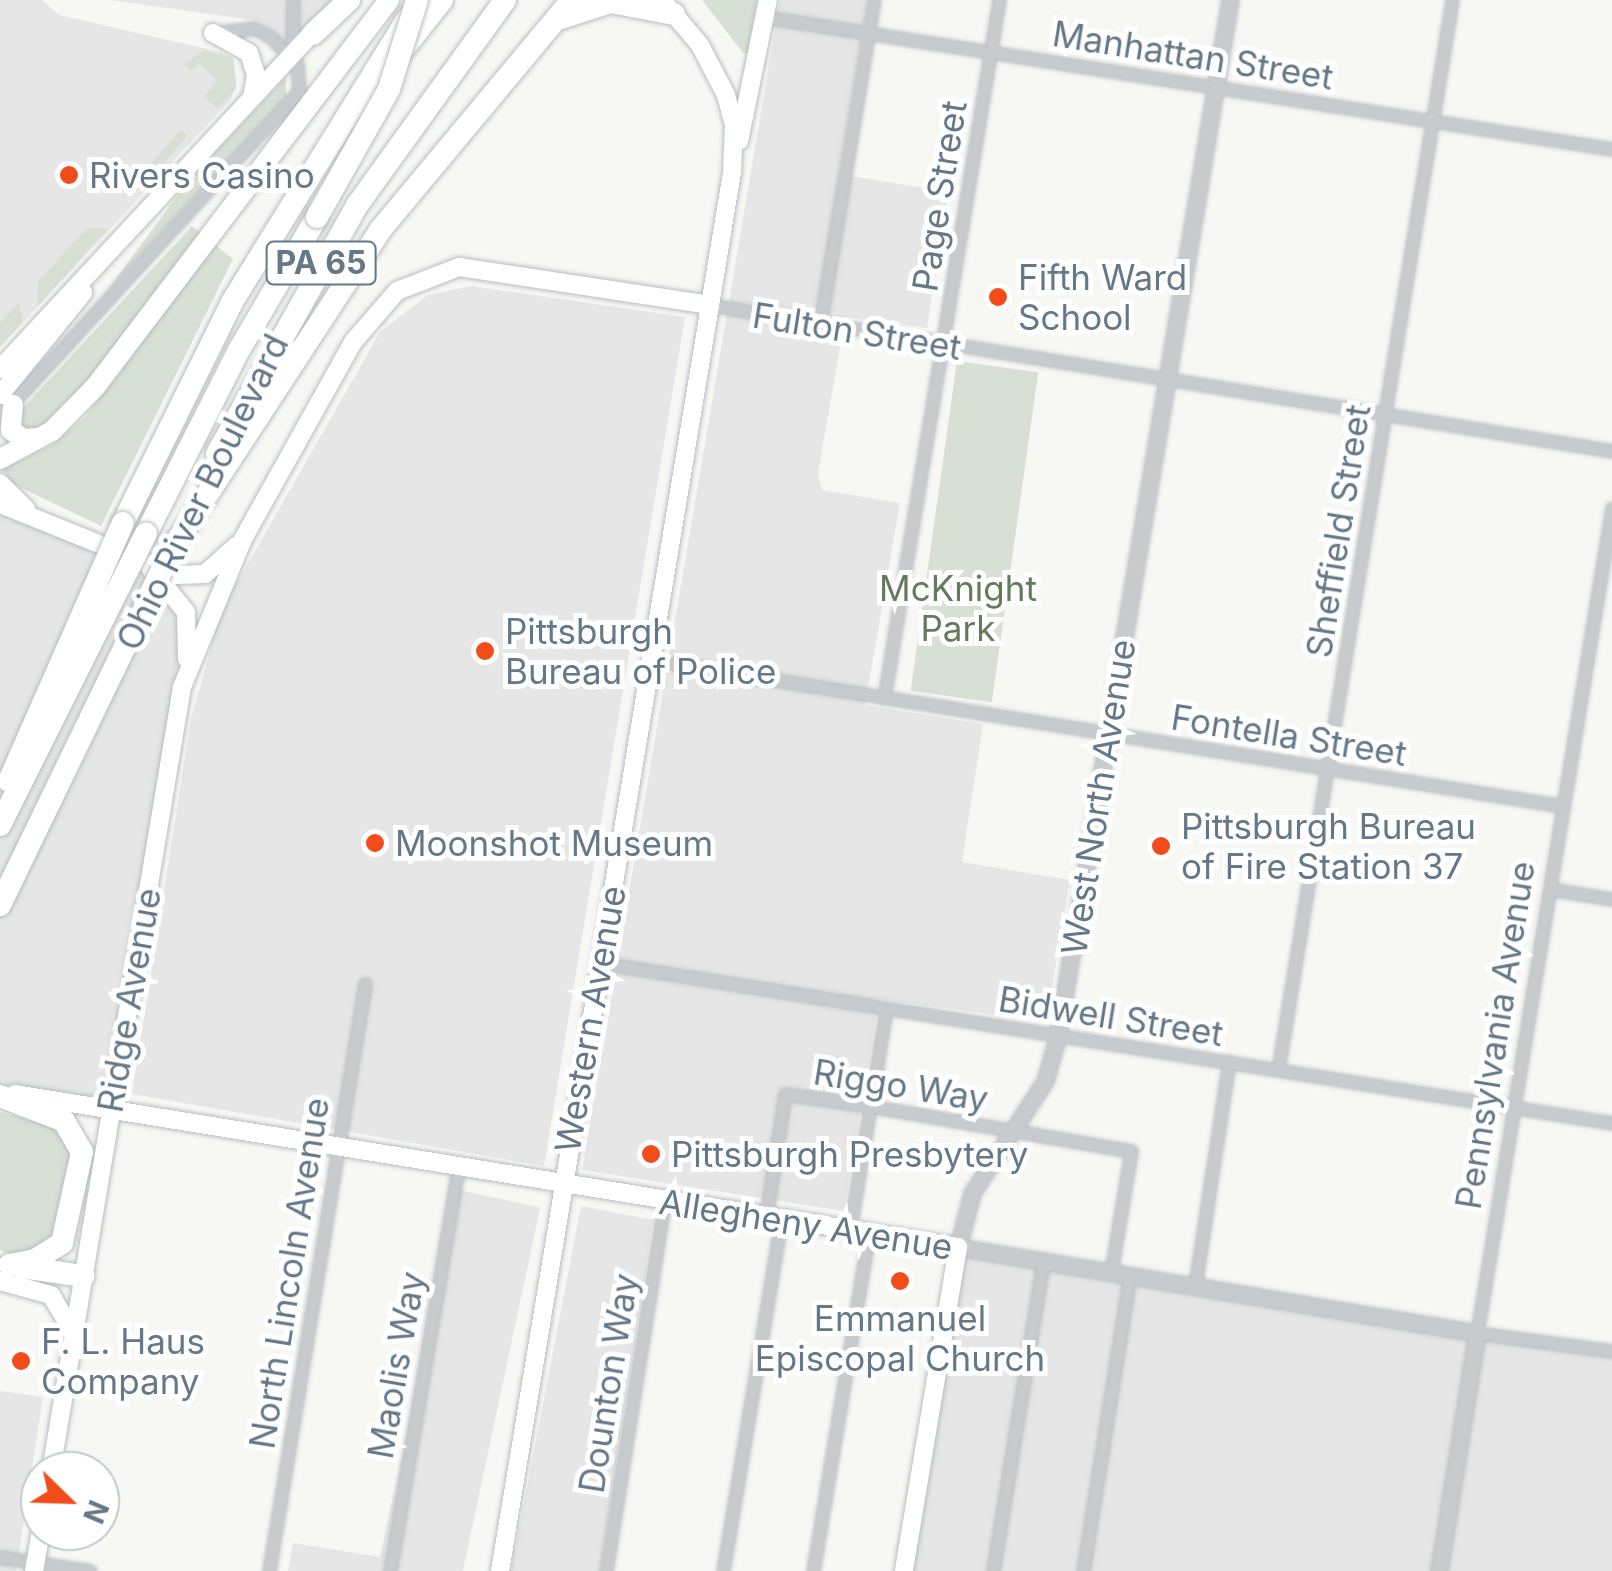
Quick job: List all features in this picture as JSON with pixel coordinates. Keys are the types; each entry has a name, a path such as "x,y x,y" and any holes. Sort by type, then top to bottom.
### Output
{"highway":[{"path":"313,34 349,0"},
{"path":"0,459 40,438 96,386 389,0"},
{"path":"0,825 231,364 389,90 419,0"},
{"name":"Ohio River Boulevard","path":"0,801 194,372 311,166 419,0"},
{"path":"311,166 442,0"},
{"name":"Ohio River Boulevard","path":"0,904 173,547 319,267 399,142 506,0"},
{"path":"173,547 381,228 572,0"},
{"path":"551,24 611,2 669,5"},
{"path":"4,405 11,430 23,439 40,438"},
{"path":"0,928 40,826"},
{"path":"0,1094 64,1120 82,1152 62,1243 35,1260 3,1270"},
{"path":"3,1270 83,1276"}],"main road":[{"path":"0,369 292,58 340,0"},
{"name":"Western Avenue","path":"669,5 726,94 734,125 732,172"},
{"name":"Western Avenue","path":"500,1571 732,172 767,8"},
{"path":"213,33 249,53 256,75 252,97"},
{"path":"4,405 108,254"},
{"name":"Fulton Street","path":"243,538 362,328 412,281 444,270 494,267 710,306"},
{"path":"0,483 26,509"},
{"path":"0,504 26,509 150,568 205,574 243,538"},
{"name":"Ridge Avenue","path":"54,1451 182,687 243,538"},
{"path":"150,568 189,621 182,687"},
{"name":"Allegheny Avenue","path":"0,1094 958,1247"},
{"name":"West North Avenue","path":"904,1571 958,1247"},
{"path":"3,1270 52,1295 74,1332"}],"street":[{"path":"4,405 293,100 300,82 292,58 293,0"},
{"path":"820,325 874,0"},
{"name":"Page Street","path":"884,698 999,0"},
{"name":"West North Avenue","path":"958,1247 972,1193 1044,1081 1058,1035 1230,0"},
{"name":"Sheffield Street","path":"1278,1070 1452,0"},
{"name":"Manhattan Street","path":"767,8 868,32 1612,149"},
{"path":"213,33 255,28 292,58"},
{"name":"Fulton Street","path":"710,306 1612,451"},
{"name":"Pennsylvania Avenue","path":"1439,1571 1612,508"},
{"name":"Fontella Street","path":"651,660 1563,806"},
{"path":"1550,889 1612,899"},
{"name":"Bidwell Street","path":"601,962 1612,1124"},
{"name":"North Lincoln Avenue","path":"268,1571 365,984"},
{"path":"813,1571 859,1231 870,1106 886,1008"},
{"path":"1194,1286 1229,1062"},
{"name":"Riggo Way","path":"774,1219 785,1094 870,1106 1131,1152 1111,1272"},
{"name":"Maolis Way","path":"390,1571 458,1169"},
{"name":"Dounton Way","path":"606,1571 664,1203"},
{"path":"722,1571 774,1219"},
{"name":"Allegheny Avenue","path":"958,1247 1477,1333 1612,1351"},
{"path":"993,1571 1043,1261"},
{"path":"1083,1571 1130,1276"},
{"path":"0,1557 34,1567 90,1571"}],"shaded area":[{"name":"Rivers Casino","path":"0,0 42,0 59,15 224,53 233,58 237,83 231,99 0,347"},
{"path":"110,0 340,0 296,53 260,21"},
{"path":"780,0 867,0 838,174 948,192 927,328 845,317 818,474 822,490 900,503 865,705 983,724 962,862 1070,880 1046,1022 879,999 844,1211 582,1170"},
{"path":"471,286 685,317 544,1166 132,1094 191,719 222,609 380,332 428,295"},
{"path":"0,504 150,568 189,621 110,1112 0,1092"},
{"path":"458,1190 540,1207 463,1571 378,1568"},
{"path":"581,1206 653,1220 600,1571 511,1571"},
{"path":"958,1247 1612,1351 1612,1571 904,1571"},
{"path":"0,1391 43,1397 35,1451 20,1451 20,1545 16,1571 0,1571"},
{"path":"293,1543 387,1558 386,1571 288,1571"}],"green space":[{"path":"702,0 757,0 747,53 743,53"},
{"path":"204,50 233,58 236,89 217,108 204,96 217,81 199,63 191,71 184,64"},
{"path":"286,77 286,97 105,293 186,184"},
{"path":"181,129 188,135 154,173 148,167"},
{"path":"192,226 204,235 76,394 44,426 31,433 20,429 21,410"},
{"path":"87,228 108,228 37,307 38,281"},
{"path":"215,245 233,259 101,526 13,484 2,469 52,445 84,418"},
{"path":"19,302 23,322 0,347 0,323"},
{"name":"McKnight Park","path":"957,361 1038,372 992,702 911,691"},
{"path":"0,1112 55,1126 71,1154 61,1222 48,1244 17,1256 0,1250"}],"place":[{"name":"Rivers Casino","path":"69,175"},
{"name":"Fifth Ward School","path":"998,297"},
{"name":"Pittsburgh Bureau of Police","path":"485,651"},
{"name":"Moonshot Museum","path":"375,843"},
{"name":"Pittsburgh Bureau of Fire Station 37","path":"1161,846"},
{"name":"Pittsburgh Presbytery","path":"651,1154"},
{"name":"Emmanuel Episcopal Church","path":"900,1281"},
{"name":"F. L. Haus Company","path":"21,1361"}]}
